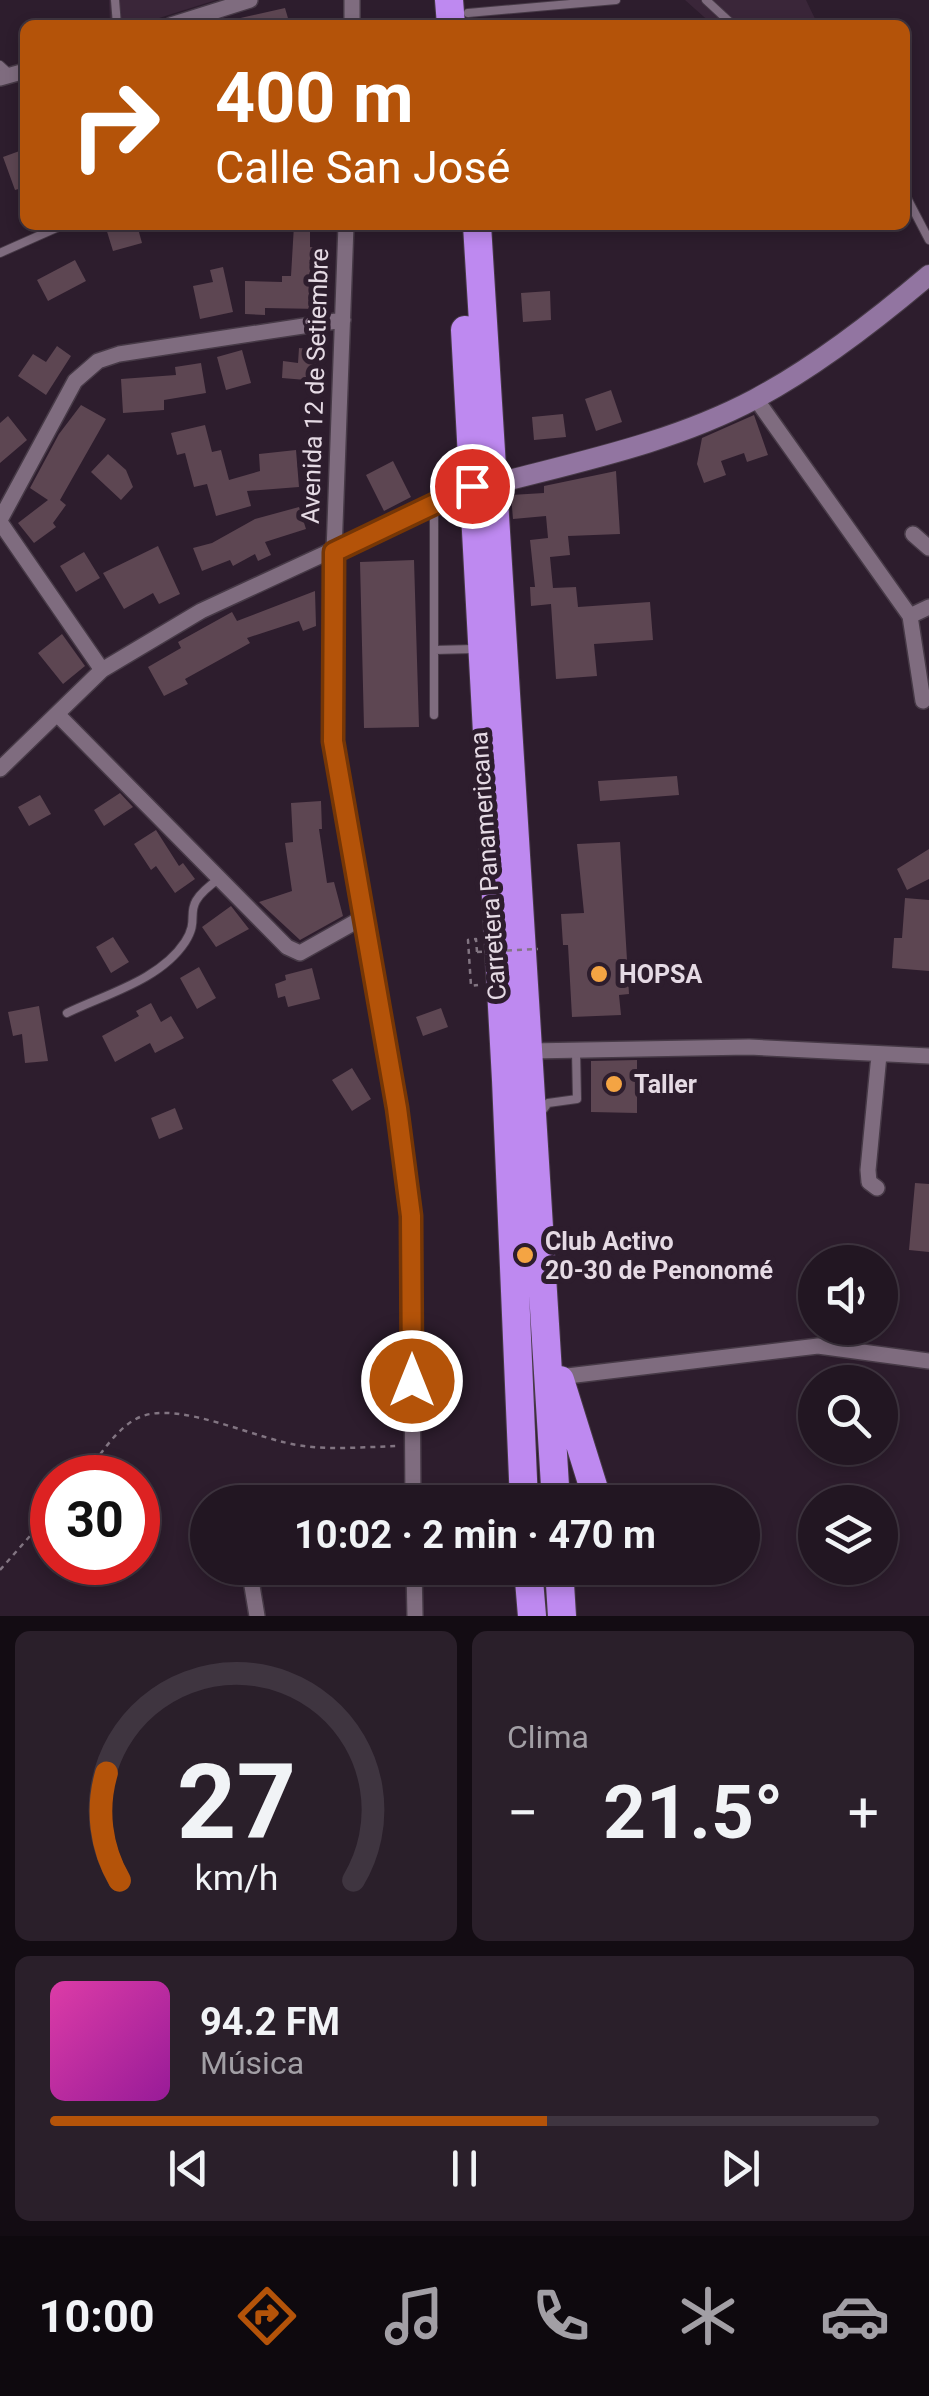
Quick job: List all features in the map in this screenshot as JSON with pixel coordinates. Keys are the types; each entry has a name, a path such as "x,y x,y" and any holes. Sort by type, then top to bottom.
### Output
{"highway":[{"name":"Carretera Panamericana","path":"460,230 530,1051 555,1485"},
{"name":"Carretera Panamericana","path":"477,230 482,648 523,1485"},
{"path":"506,1080 516,1059 530,1051"},
{"path":"546,1330 593,1485"},
{"path":"529,1585 532,1616"},
{"path":"560,1585 562,1616"}],"street":[{"path":"184,20 229,3 250,0"},
{"name":"Avenida 12 de Setiembre","path":"346,230 334,552 333,741 411,1216 413,1485"},
{"path":"0,769 102,670 201,611 434,504 632,448 756,398 894,304 929,274"},
{"path":"102,670 0,521 75,381 98,361 119,354 343,320"},
{"path":"756,398 910,616 922,701"},
{"path":"913,534 929,548"},
{"path":"910,616 929,606"},
{"path":"57,714 287,947 300,953 364,917"},
{"path":"530,1051 749,1048 929,1056"},
{"path":"876,1188 869,1182 868,1170 879,1054"},
{"path":"559,1376 818,1346 929,1360"},
{"path":"252,1585 257,1616"},
{"path":"415,1585 416,1616"}],"lane":[{"path":"461,13 616,0"},
{"path":"706,0 728,20"},
{"path":"910,204 929,240"},
{"path":"0,253 52,230"},
{"path":"434,504 434,715"},
{"path":"434,650 482,648"},
{"path":"66,1013 145,978 168,960 185,943 192,928 190,909 201,892 220,878"},
{"path":"534,1122 548,1104 577,1099 576,1049"}],"path":[{"path":"471,986 468,940 476,940 477,952 538,949"},
{"path":"101,1455 126,1426 156,1412 182,1413 306,1446 412,1446"},
{"path":"0,1570 30,1536"}],"shaded area":[{"path":"109,0 216,0 153,20 110,20"},
{"path":"685,0 806,0 816,20 707,20"}],"building":[{"path":"285,8 289,20 231,20"},
{"path":"20,151 20,188 15,190 3,157"},
{"path":"107,230 138,230 142,243 113,251"},
{"path":"294,230 310,230 310,247 322,248 320,309 265,308 265,315 245,314 245,281 282,282 282,276 291,276"},
{"path":"75,260 86,281 48,301 37,280"},
{"path":"223,267 233,312 200,319 193,286 213,282 210,270"},
{"path":"550,291 551,320 523,322 521,293"},
{"path":"57,346 71,356 46,395 18,376 33,354 46,362"},
{"path":"299,348 320,350 318,381 282,378 283,361 298,363"},
{"path":"242,350 251,383 226,390 217,357"},
{"path":"201,363 206,393 164,400 164,410 123,413 121,379 176,375 175,367"},
{"path":"611,390 622,422 596,431 585,399"},
{"path":"81,405 106,419 60,500 66,505 53,523 56,527 34,543 18,523 48,500 30,488 59,434"},
{"path":"563,414 566,437 534,440 532,417"},
{"path":"754,415 768,455 747,462 744,453 721,461 726,475 704,483 697,464 702,438"},
{"path":"8,416 27,440 0,463 0,423"},
{"path":"205,425 212,452 221,450 229,480 260,471 259,454 296,450 299,487 247,491 251,506 216,516 207,484 194,487 185,453 177,455 171,433"},
{"path":"108,454 126,470 133,487 121,500 91,472"},
{"path":"393,461 411,497 384,511 366,475"},
{"path":"616,471 620,534 568,536 570,555 550,557 553,588 576,587 578,607 650,602 653,640 594,644 597,676 556,679 551,604 531,606 530,587 535,587 530,540 548,538 546,516 513,519 511,495 544,493 544,486"},
{"path":"299,507 306,529 265,542 271,555 258,561 255,554 233,566 230,560 202,571 193,548 212,543 255,519"},
{"path":"158,546 180,594 159,604 153,593 124,609 103,573"},
{"path":"84,552 100,578 76,592 60,566"},
{"path":"414,560 419,727 364,728 360,562"},
{"path":"315,591 316,626 303,631 299,621 247,638 250,643 185,679 188,684 164,696 148,667 181,648 178,642 232,612 237,621"},
{"path":"62,634 85,666 63,684 38,653"},
{"path":"677,776 679,795 600,801 598,781"},
{"path":"120,793 133,807 104,826 94,810"},
{"path":"40,795 51,814 29,826 18,807"},
{"path":"321,801 319,829 327,883 334,882 343,916 300,940 259,902 292,891 285,843 293,842 291,803"},
{"path":"156,830 179,866 183,863 195,879 175,893 156,866 151,870 134,844"},
{"path":"620,842 629,994 619,995 621,1015 572,1017 568,945 563,945 561,914 584,913 577,844"},
{"path":"929,849 929,879 907,890 897,869"},
{"path":"905,898 929,900 929,971 892,968 894,938 902,938"},
{"path":"231,906 249,929 216,947 202,927"},
{"path":"113,937 129,962 111,973 96,947"},
{"path":"199,967 216,998 197,1009 180,978"},
{"path":"312,968 320,999 288,1007 285,996 278,998 275,984 286,980 285,975"},
{"path":"151,1003 161,1022 171,1016 184,1038 155,1053 150,1043 115,1062 102,1036 139,1016 136,1011"},
{"path":"39,1006 48,1061 25,1063 22,1034 13,1036 8,1012"},
{"path":"441,1008 448,1027 423,1036 416,1017"},
{"name":"Taller","path":"637,1060 637,1113 591,1112 591,1061"},
{"path":"352,1068 371,1099 352,1111 332,1080"},
{"path":"175,1108 183,1129 159,1139 151,1118"},
{"path":"915,1183 929,1184 929,1252 909,1250"}],"place":[{"name":"HOPSA","path":"599,974"},
{"name":"Taller","path":"614,1084"},
{"name":"Club Activo 20-30 de Penonomé","path":"525,1255"}],"route":[{"path":"412,1381 411,1216 397,1108 333,741 334,552 472,486"}]}
